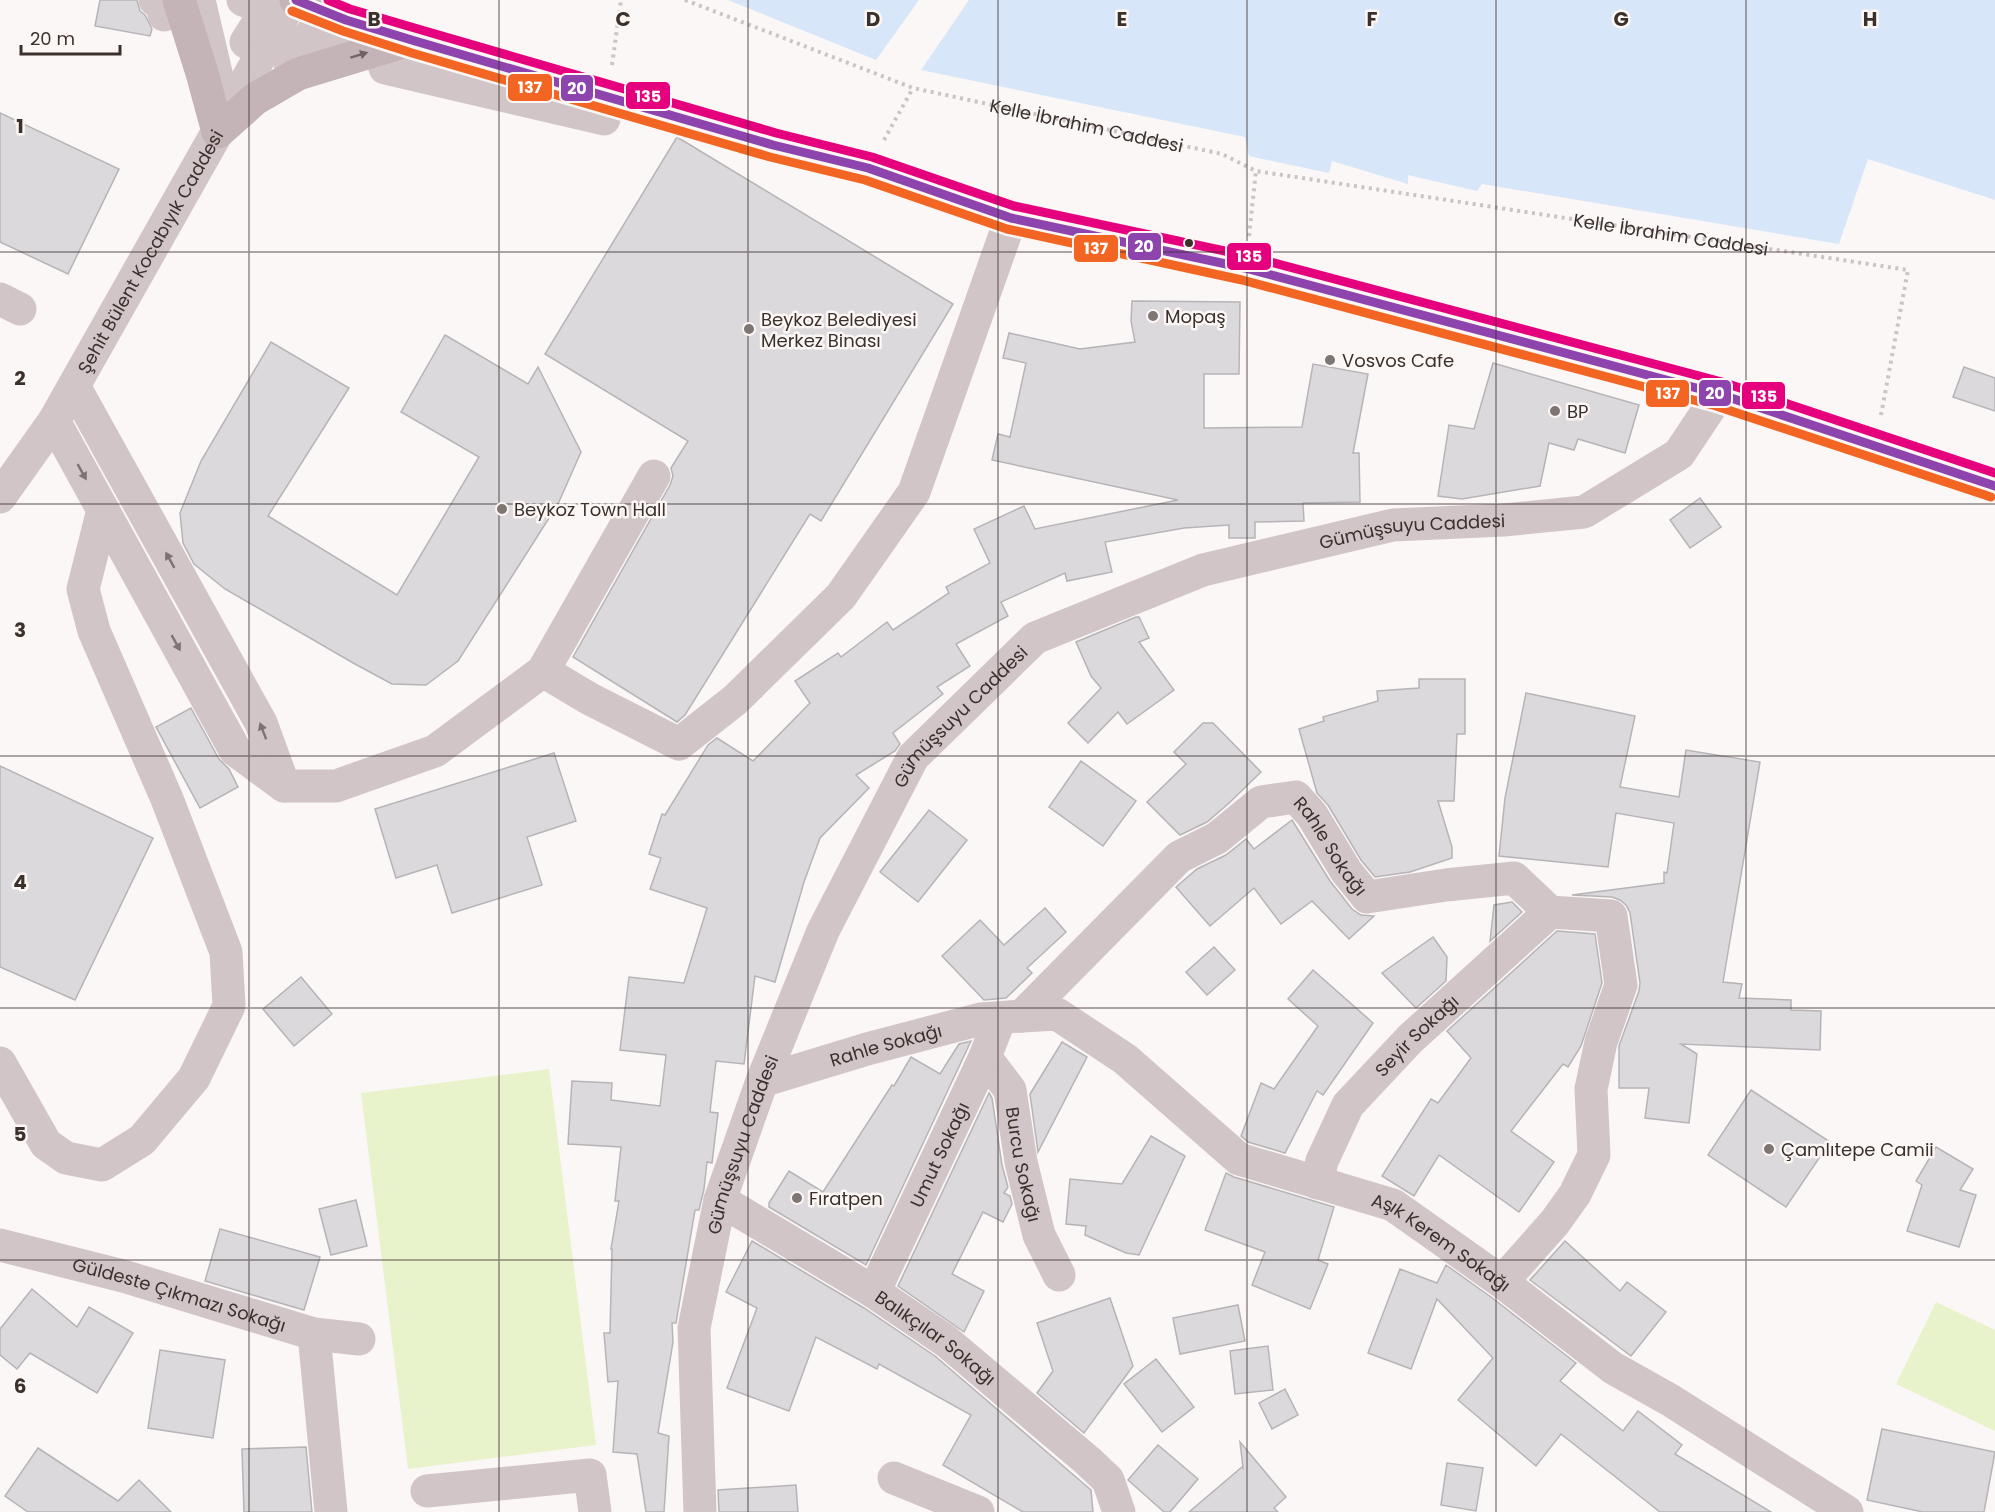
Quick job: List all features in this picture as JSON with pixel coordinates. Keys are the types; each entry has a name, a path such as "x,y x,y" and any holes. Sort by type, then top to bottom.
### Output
{"main road":[{"path":"294,0 346,20 415,41 606,108 868,168 1011,218 1245,268 1719,394 1995,486"},
{"path":"180,6 218,132 255,99 298,74 403,42 415,41"}],"street":[{"name":"Şehit Bülent Kocabıyık Caddesi","path":"0,497 54,421 294,0"},
{"path":"180,6 249,14 219,86 180,6"},
{"path":"385,68 606,108"},
{"path":"543,671 590,699 679,744 735,700 841,596 914,492 1011,218"},
{"path":"74,386 261,723 284,786"},
{"name":"Gümüşsuyu Caddesi","path":"700,1512 694,1328 720,1200 762,1081 823,931 914,757 1035,638 1203,570 1394,525 1504,520 1584,512 1679,454 1719,394"},
{"path":"54,421 235,750 284,786 336,786 435,751 543,671 654,476"},
{"path":"0,1063 46,1144 66,1158 102,1165 142,1140 194,1078 229,1006 226,952 167,799 94,631 83,590 103,510"},
{"name":"Rahle Sokağı","path":"762,1081 867,1049 981,1019 1011,1017 1179,856 1217,838 1261,802 1296,797 1312,815 1346,871 1368,897 1446,885 1514,878 1550,912"},
{"path":"1502,1282 1555,1222 1575,1194 1594,1155 1590,1089 1601,1042 1621,984 1611,916 1550,912"},
{"name":"Seyir Sokağı","path":"1317,1183 1322,1161 1348,1105 1410,1039 1550,912"},
{"name":"Aşık Kerem Sokağı","path":"1011,1017 1057,1014 1125,1059 1239,1159 1393,1205 1502,1282 1613,1368 1670,1400 1847,1512"},
{"name":"Umut Sokağı","path":"874,1293 985,1057 1011,1017"},
{"name":"Burcu Sokağı","path":"985,1057 1010,1090 1021,1162 1039,1235 1059,1275"},
{"name":"Balıkçılar Sokağı","path":"720,1200 874,1293 946,1341 1108,1480 1119,1512"},
{"name":"Güldeste Çıkmazı Sokağı","path":"0,1245 123,1276 314,1334 359,1339"},
{"path":"314,1334 331,1512"},
{"path":"427,1491 590,1475 595,1512"},
{"path":"894,1478 978,1512"}],"path":[{"path":"606,108 621,0"},
{"name":"Kelle İbrahim Caddesi","path":"685,0 913,88 1222,154 1256,171 1908,270 1876,446"},
{"path":"868,168 913,88"},
{"path":"1245,268 1256,171"}],"green space":[{"path":"549,1069 596,1445 408,1469 361,1093"},
{"path":"1936,1302 1995,1330 1995,1431 1896,1384"}],"water":[{"path":"728,0 919,0 876,60"},
{"path":"969,0 1995,0 1995,200 1868,159 1839,244 1482,184 1477,191 1408,175 1408,184 1332,161 1329,173 1249,156 1245,137 921,70"}],"building":[{"path":"100,0 137,0 140,11 145,15 152,29 150,36 95,26"},
{"path":"0,113 119,169 68,274 0,242"},
{"name":"Beykoz Belediyesi Merkez Binası","path":"677,137 953,304 821,521 810,514 685,715 677,722 573,657 670,485 673,476 671,468 688,441 545,354"},
{"path":"1132,301 1240,302 1239,374 1204,374 1204,428 1302,427 1313,364 1368,374 1353,453 1359,453 1360,502 1303,503 1304,521 1255,522 1255,538 1229,538 1229,525 1184,528 1105,542 1112,572 1067,581 1065,573 1001,602 1008,616 956,644 970,666 937,687 943,694 893,733 900,744 895,751 856,775 869,788 820,838 804,882 775,982 755,976 744,1064 716,1061 710,1112 718,1113 712,1163 707,1162 699,1210 695,1210 676,1323 672,1323 673,1342 658,1433 669,1436 664,1512 646,1512 637,1454 613,1452 618,1381 608,1382 604,1333 610,1333 611,1249 619,1201 615,1201 621,1147 568,1144 572,1081 612,1083 611,1100 660,1106 666,1055 620,1050 629,977 684,983 707,908 650,889 661,858 649,854 662,814 665,815 708,745 717,738 753,761 810,703 795,681 838,653 841,657 887,622 893,630 949,593 946,587 990,563 974,529 1024,506 1035,529 1178,500 992,460 998,434 1010,437 1026,363 1003,358 1009,333 1080,349 1135,342 1131,321"},
{"name":"Beykoz Town Hall","path":"445,335 528,384 538,367 581,452 558,504 458,661 426,685 392,684 225,589 194,564 183,543 180,513 201,461 271,342 349,388 268,516 397,595 479,457 401,412"},
{"path":"1493,363 1639,405 1625,453 1578,439 1574,450 1549,443 1540,486 1462,499 1438,496 1449,425 1474,429"},
{"path":"1964,367 1995,378 1995,411 1953,397"},
{"path":"1700,498 1721,527 1690,548 1670,520"},
{"path":"1139,617 1149,638 1139,642 1174,690 1127,724 1118,712 1088,743 1068,723 1101,688 1091,676 1076,642"},
{"path":"1419,679 1465,679 1465,734 1457,734 1454,801 1438,801 1452,847 1452,858 1410,872 1375,877 1361,860 1328,805 1317,793 1299,729 1324,721 1323,717 1378,701 1377,691 1419,688"},
{"path":"1526,693 1635,716 1620,787 1679,797 1686,750 1760,762 1723,982 1742,984 1739,998 1791,1000 1791,1010 1821,1011 1820,1050 1681,1044 1697,1054 1689,1123 1645,1118 1649,1088 1619,1088 1619,1046 1640,983 1630,913 1626,905 1612,897 1572,895 1664,883 1664,872 1667,873 1674,823 1616,813 1608,867 1499,856 1505,798"},
{"path":"191,708 219,759 229,769 238,787 200,808 156,727"},
{"path":"1203,723 1213,723 1261,772 1207,822 1180,835 1147,802 1186,764 1174,752"},
{"path":"554,753 576,821 527,837 542,885 452,913 437,865 396,878 375,809"},
{"path":"1081,761 1136,801 1103,846 1049,807"},
{"path":"0,766 153,838 75,1000 0,967"},
{"path":"929,810 967,840 918,902 880,872"},
{"path":"1292,820 1330,881 1352,909 1361,915 1374,916 1349,939 1312,901 1281,924 1254,888 1210,926 1176,887 1197,869 1226,855 1246,839 1254,849"},
{"path":"1512,902 1522,912 1490,941 1494,905"},
{"path":"1045,908 1066,932 1027,968 1032,973 1006,998 984,1000 942,956 980,920 1004,945"},
{"path":"1557,931 1595,934 1602,983 1581,1046 1568,1067 1563,1064 1511,1131 1554,1162 1519,1212 1439,1155 1414,1196 1382,1176 1431,1099 1438,1103 1471,1058 1447,1031"},
{"path":"1433,937 1447,957 1446,981 1416,1008 1382,973"},
{"path":"1214,947 1235,970 1207,995 1186,972"},
{"path":"1313,970 1373,1023 1323,1095 1317,1091 1285,1153 1248,1142 1241,1136 1261,1083 1274,1089 1318,1026 1288,999"},
{"path":"301,977 332,1014 294,1046 263,1009"},
{"path":"971,1041 866,1265 769,1207 769,1203 789,1171 823,1192 911,1057 940,1074 959,1044"},
{"path":"1062,1042 1087,1057 1038,1152 1030,1094"},
{"name":"Çamlıtepe Camii","path":"1751,1090 1830,1142 1786,1207 1708,1155"},
{"path":"989,1093 992,1098 1002,1165 1008,1187 1004,1193 1010,1196 1012,1204 1003,1222 983,1212 952,1274 984,1291 964,1332 898,1286"},
{"path":"1151,1136 1185,1156 1139,1255 1126,1253 1085,1235 1086,1226 1066,1224 1070,1179 1122,1184"},
{"path":"1936,1147 1973,1169 1960,1190 1976,1195 1959,1247 1907,1231 1922,1185 1916,1181"},
{"path":"1226,1173 1334,1207 1318,1260 1328,1264 1310,1309 1252,1285 1265,1252 1205,1230"},
{"path":"356,1200 367,1246 331,1255 319,1209"},
{"path":"220,1229 320,1257 304,1310 205,1281"},
{"path":"752,1241 864,1308 935,1356 1091,1490 1093,1512 1023,1512 943,1465 971,1415 879,1364 877,1369 816,1337 789,1411 727,1388 757,1308 726,1292"},
{"path":"1565,1241 1620,1291 1627,1282 1666,1312 1631,1356 1530,1280"},
{"path":"1446,1265 1576,1363 1560,1381 1623,1431 1638,1411 1682,1445 1675,1454 1771,1512 1660,1512 1561,1434 1536,1466 1458,1400 1493,1358 1437,1299 1411,1369 1368,1353 1400,1269 1437,1283"},
{"path":"32,1289 77,1327 89,1307 133,1333 97,1393 30,1353 17,1369 0,1355 0,1329"},
{"path":"1110,1298 1133,1366 1084,1433 1037,1393 1053,1371 1037,1323"},
{"path":"1238,1305 1245,1341 1180,1354 1173,1318"},
{"path":"1268,1346 1273,1390 1235,1394 1230,1351"},
{"path":"160,1350 225,1360 213,1438 148,1428"},
{"path":"1156,1359 1194,1407 1162,1432 1124,1384"},
{"path":"1285,1389 1298,1415 1272,1429 1259,1403"},
{"path":"1882,1429 1995,1452 1984,1512 1923,1512 1867,1500"},
{"path":"1240,1442 1286,1497 1274,1508 1278,1512 1189,1512 1243,1468"},
{"path":"1158,1445 1198,1479 1170,1512 1164,1512 1128,1480"},
{"path":"306,1447 312,1512 244,1512 242,1449"},
{"path":"38,1448 118,1501 139,1480 171,1512 28,1512 5,1496"},
{"path":"1447,1463 1483,1468 1476,1511 1441,1505"},
{"path":"796,1485 798,1512 719,1512 718,1490"}],"transit line":[{"name":"20","path":"296,0 346,20 415,41 773,145 868,168 1011,218 1245,268 1719,394 1995,486"},
{"name":"135","path":"328,0 350,9 776,133 872,157 1014,206 1248,256 1722,382 1995,473"},
{"name":"137","path":"292,11 343,31 412,53 770,157 865,180 1007,229 1242,280 1716,406 1991,497"}],"place":[{"name":"Mopaş","path":"1153,316"},
{"name":"Beykoz Belediyesi Merkez Binası","path":"749,329"},
{"name":"Vosvos Cafe","path":"1330,360"},
{"name":"BP","path":"1555,411"},
{"name":"Beykoz Town Hall","path":"502,509"},
{"name":"Çamlıtepe Camii","path":"1769,1149"},
{"name":"Fıratpen","path":"797,1198"}]}
